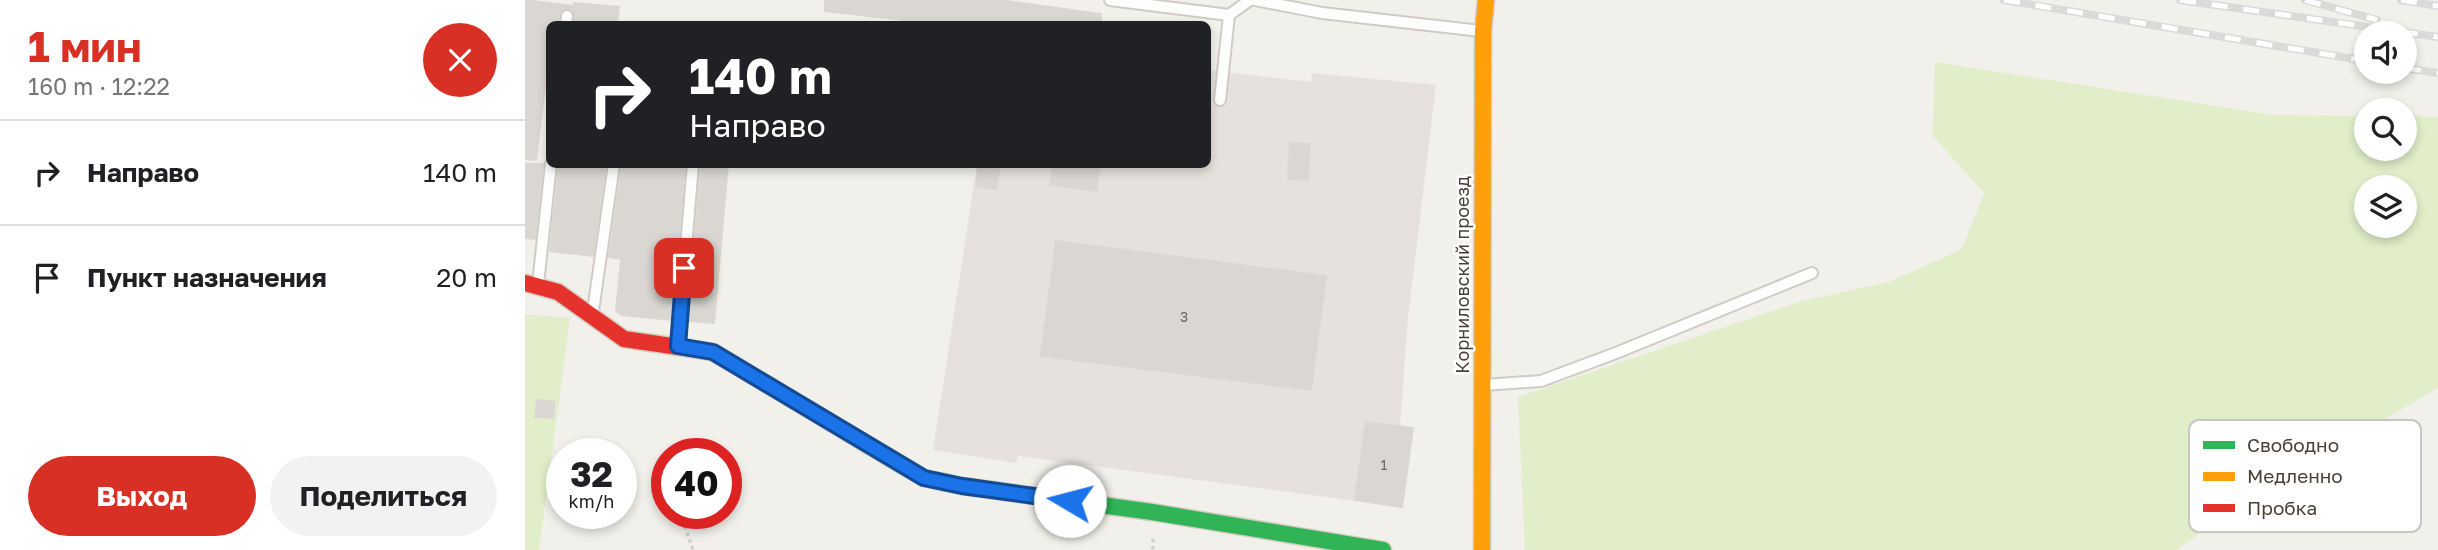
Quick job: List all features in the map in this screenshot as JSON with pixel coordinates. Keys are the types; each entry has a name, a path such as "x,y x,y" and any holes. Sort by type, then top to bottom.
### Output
{"street":[{"name":"Корниловский проезд","path":"1482,550 1483,31 1486,0"},
{"path":"531,284 558,292 624,339 713,352 924,478 1383,550"}],"lane":[{"path":"1110,0 1229,15 1252,0 1322,13 1483,31"},
{"path":"1220,100 1229,15"},
{"path":"531,284 550,168"},
{"path":"592,315 613,168"},
{"path":"678,346 693,168"},
{"path":"1481,385 1541,381 1812,273"}],"path":[{"path":"686,529 693,550"}],"shaded area":[{"path":"1211,70 1311,82 1312,73 1436,85 1408,318 1400,425 1413,428 1402,507 1018,456 1016,463 933,450 977,168 1211,168"}],"green space":[{"path":"1935,62 2273,115 2354,116 2354,161 2417,161 2417,116 2438,117 2438,388 2383,420 2189,420 2189,532 2202,532 2176,550 1525,550 1518,397 1802,301 1889,282 1962,249 1984,193 1933,136"},
{"path":"525,314 570,318 554,438 546,438 546,498 539,550 525,550"}],"building":[{"path":"525,0 574,6 574,3 619,7 617,21 574,21 574,14 567,8 560,12 558,21 546,21 546,78 536,160 525,159"},
{"path":"825,0 1000,0 1101,14 1101,21 913,21 825,11"},
{"path":"1290,143 1310,144 1308,180 1288,179"},
{"path":"525,164 543,164 535,239 525,238"},
{"path":"559,168 605,168 593,256 550,251"},
{"path":"621,168 685,168 672,320 622,315 616,311 621,259 609,257"},
{"path":"701,168 728,168 714,323 688,321"},
{"path":"978,168 999,168 996,189 976,186"},
{"path":"1052,168 1099,168 1096,191 1050,185"},
{"path":"1056,241 1326,276 1311,390 1041,356"},
{"path":"537,400 554,402 553,418 535,417"},
{"path":"1366,422 1413,428 1402,507 1355,500"}],"railway":[{"path":"2004,0 2354,59"},
{"path":"2180,0 2438,37"},
{"path":"2305,0 2377,20"},
{"path":"2401,0 2438,6"},
{"path":"2417,70 2438,73"}],"traffic: fast":[{"path":"900,464 924,478 962,486 1152,512 1383,550"}],"traffic: slow":[{"path":"1482,550 1483,31 1486,0"}],"traffic: jam":[{"path":"525,283 558,292 624,339 713,352 900,464"}],"route":[{"path":"684,268 678,346 713,352 924,478 1070,501"}]}
